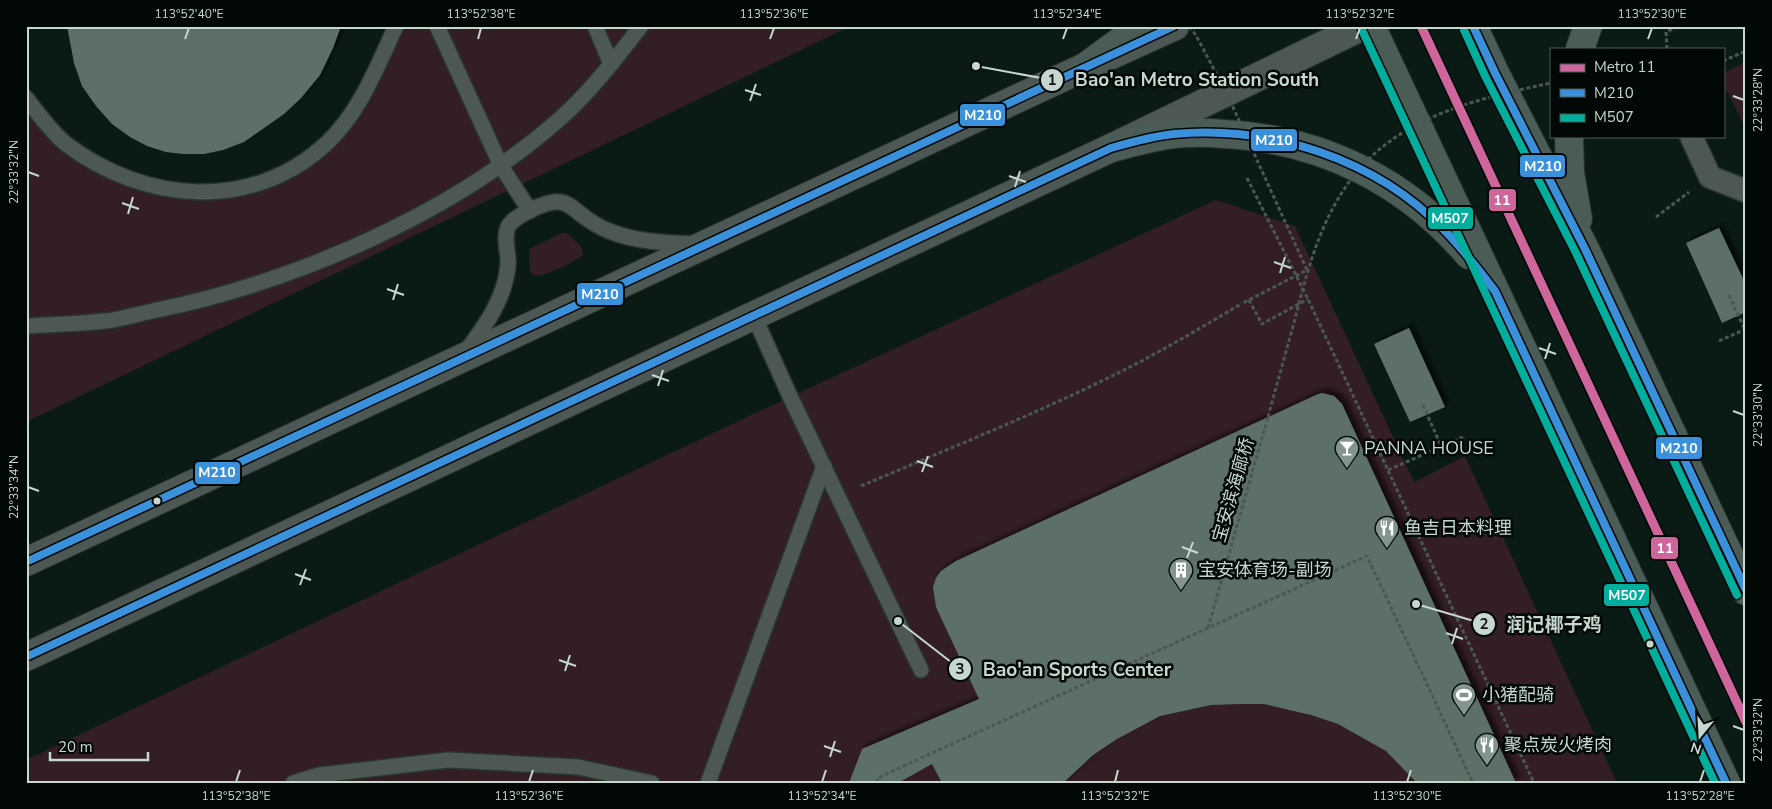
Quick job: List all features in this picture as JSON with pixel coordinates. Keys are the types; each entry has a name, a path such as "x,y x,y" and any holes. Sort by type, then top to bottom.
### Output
{"main road":[{"path":"1085,67 1141,26"},
{"path":"26,562 1175,26"},
{"path":"26,657 1111,148 1363,26"},
{"path":"1370,26 1726,783"},
{"path":"1473,26 1585,250 1746,591"},
{"path":"1580,48 1588,26"},
{"path":"1111,148 1156,136 1202,132 1248,135 1293,143 1336,157 1378,178 1416,203 1450,234 1481,269 1496,291"},
{"path":"1569,138 1572,182 1585,250"}],"street":[{"path":"1693,138 1710,177 1746,191"}],"lane":[{"path":"26,98 65,143 98,164 128,179 172,191 218,193 255,185 293,169 327,143 352,114 371,80 396,26"},
{"path":"437,26 501,166 530,211"},
{"path":"595,26 611,64"},
{"path":"26,326 113,320 193,303 276,278 348,249 427,211 501,166 563,116 611,64 641,26"},
{"path":"461,358 494,310 504,287 508,265 506,236 508,227 513,220 551,201 563,202 609,231 665,243 706,244"},
{"path":"754,316 921,670"},
{"path":"708,783 824,466"},
{"path":"292,783 319,775 448,760 578,767 652,783"}],"path":[{"path":"1190,26 1227,94 1307,270"},
{"path":"1667,48 1666,32 1679,26"},
{"path":"1724,61 1746,50"},
{"path":"1208,628 1268,417 1307,270 1324,223 1343,192 1363,165 1389,142 1411,128 1449,111 1550,82"},
{"path":"1247,178 1308,299 1534,783"},
{"path":"838,496 989,432 1129,367 1307,270"},
{"path":"1719,341 1745,330 1729,295"},
{"path":"1249,300 1262,324 1308,299"},
{"path":"1423,405 1442,446"},
{"path":"1388,470 1464,437"},
{"path":"877,783 878,778 921,758 1367,556 1473,783"}],"shaded area":[{"path":"396,26 851,26 26,422 26,98 65,143 172,191 255,185 327,143"},
{"path":"1746,62 1746,129 1724,85 1724,73"},
{"path":"1216,200 1295,226 1414,482 1465,456 1617,783 26,783 26,760 749,416"},
{"path":"562,233 567,233 581,246 583,255 543,275 532,275 530,271 529,249"}],"building":[{"path":"67,26 341,26 320,75 301,98 284,114 244,142 223,150 204,154 183,154 166,152 147,146 112,124 82,86 74,63"},
{"path":"1719,228 1746,285 1746,312 1722,323 1686,243"},
{"path":"1409,328 1445,407 1410,422 1374,344"},
{"name":"宝安体育场-副场","path":"1322,393 1334,396 1342,404 1516,783 1417,783 1386,751 1338,724 1311,715 1264,704 1239,704 1211,705 1160,716 1117,739 1093,755 1063,783 942,783 932,764 898,783 849,783 862,749 979,699 936,607 933,587 941,571 956,561"}],"metro line":[{"name":"11","path":"1421,26 1746,722"}],"transit line":[{"name":"M210","path":"26,562 1174,26"},
{"name":"M210","path":"1473,26 1585,249 1746,590"},
{"name":"M507","path":"1362,30 1715,783"},
{"name":"M507","path":"1464,30 1486,78 1576,253 1737,595"},
{"name":"M210","path":"26,657 1111,148 1174,134 1248,135 1320,152 1354,166 1387,184 1417,205 1444,230 1495,291 1726,783"}],"place":[{"name":"Bao'an Metro Station South","path":"976,66"},
{"name":"PANNA HOUSE","path":"1347,469"},
{"name":"鱼吉日本料理","path":"1387,549"},
{"name":"宝安体育场-副场","path":"1181,591"},
{"name":"润记椰子鸡","path":"1416,604"},
{"name":"Bao'an Sports Center","path":"898,621"},
{"name":"小猪配骑","path":"1464,716"},
{"name":"聚点炭火烤肉","path":"1487,766"}]}
